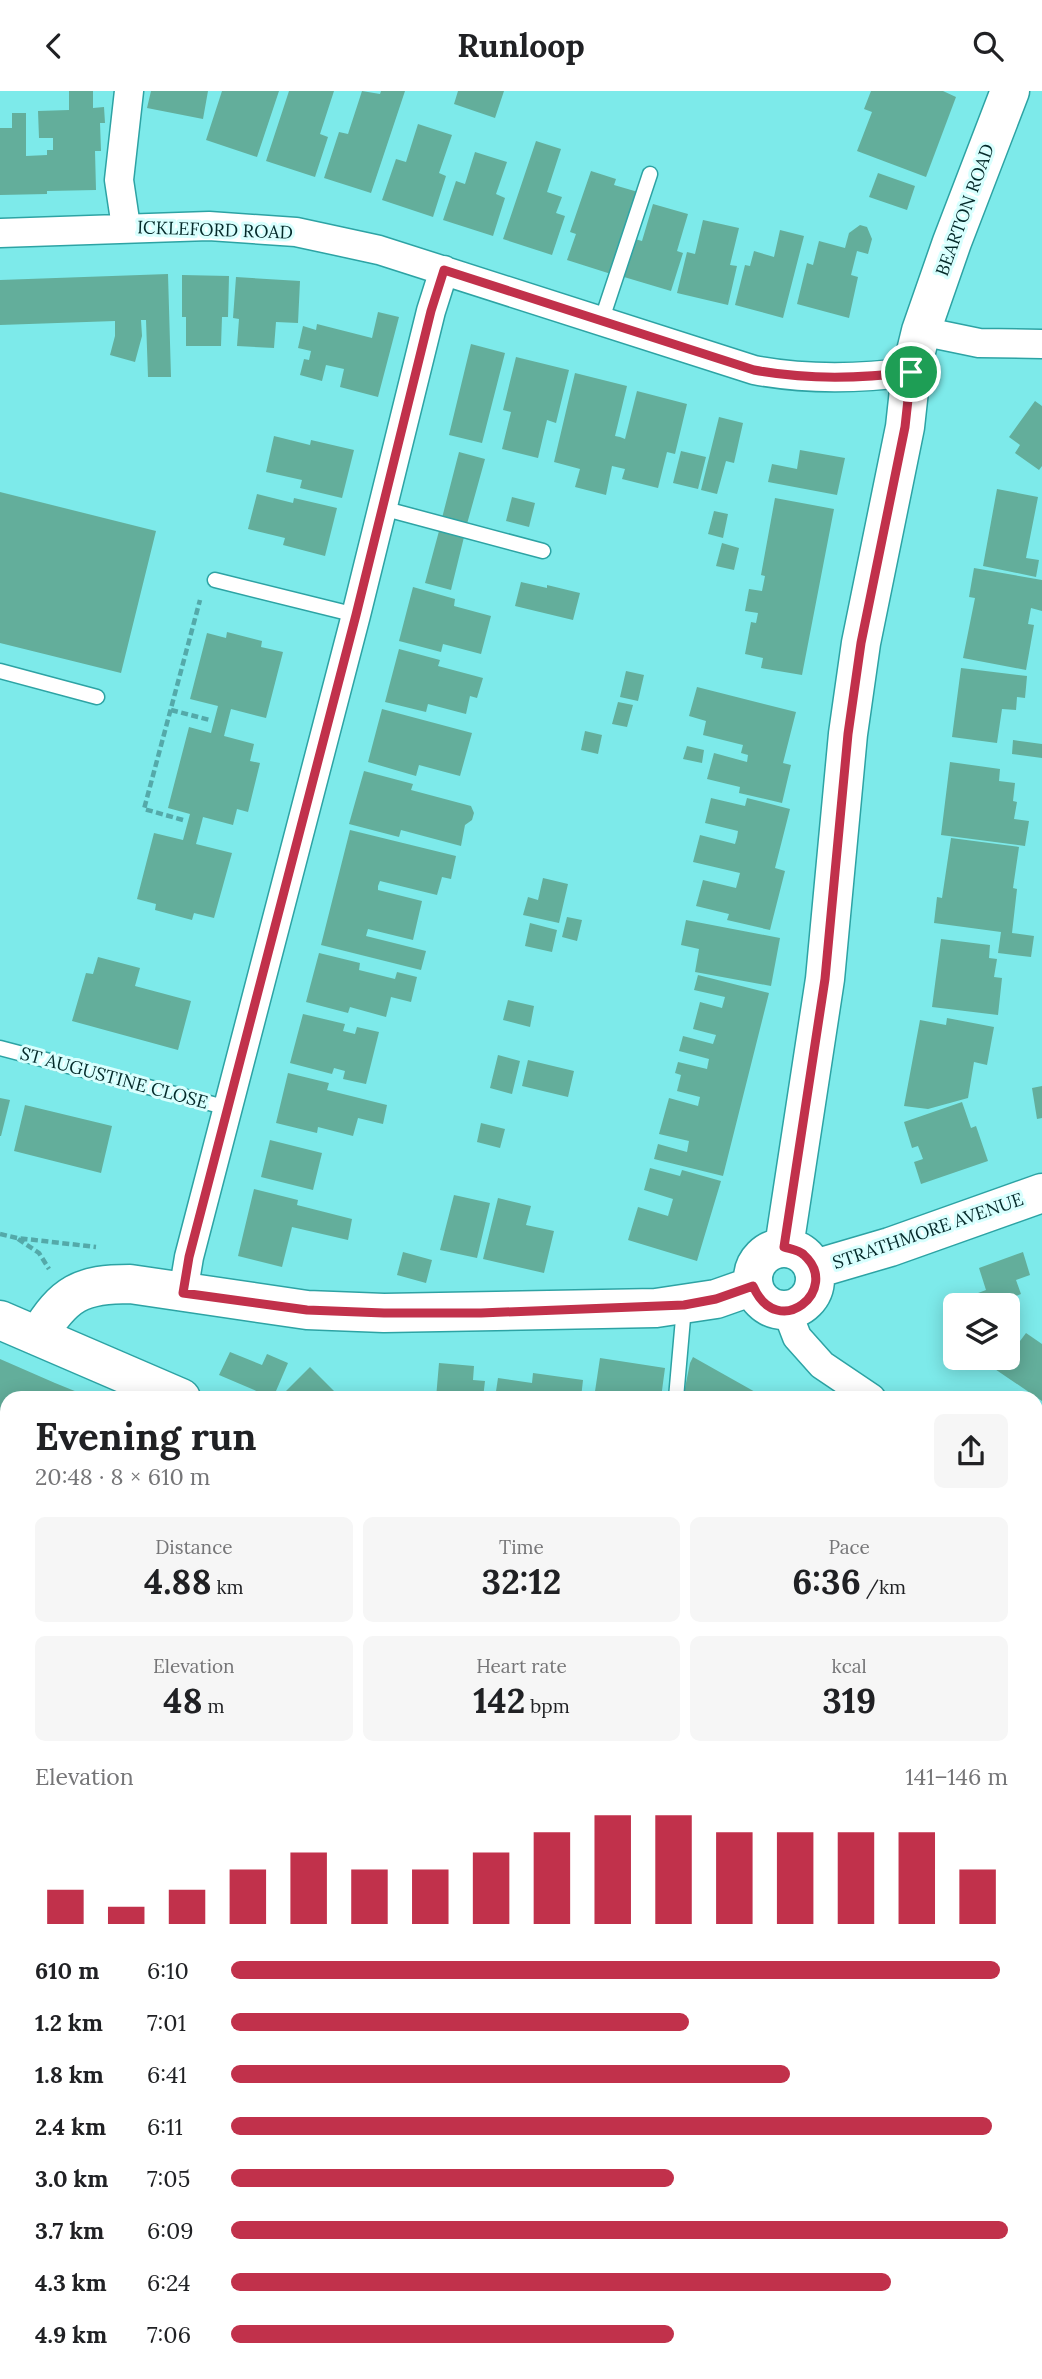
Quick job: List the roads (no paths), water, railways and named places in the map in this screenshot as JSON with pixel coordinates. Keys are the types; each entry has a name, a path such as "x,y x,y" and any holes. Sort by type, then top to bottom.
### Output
{"street":[{"path":"126,227 119,180 129,91"},
{"name":"BEARTON ROAD","path":"784,1247 825,979 848,734 859,656 905,427 911,372 921,331 952,242 1010,91"},
{"name":"ICKLEFORD ROAD","path":"0,233 209,226 296,232 379,250 754,370 789,377 821,379 869,378 911,372"},
{"path":"183,1293 189,1257 356,615 431,311 444,270"},
{"path":"921,331 979,342 1042,344"},
{"name":"STRATHMORE AVENUE","path":"815,1269 890,1247 1042,1193"},
{"path":"784,1247 803,1253 815,1269 815,1288 805,1304 788,1311 772,1309 759,1300 753,1286 754,1267 766,1252 784,1247"},
{"path":"38,1336 50,1317 66,1300 83,1288 109,1284 130,1284 307,1310 384,1313 684,1305 716,1299 753,1286"},
{"path":"788,1311 797,1337 822,1365 861,1391"},
{"path":"0,1321 165,1391"}],"lane":[{"path":"601,322 650,174"},
{"path":"382,508 544,551"},
{"path":"215,580 356,615"},
{"path":"0,671 97,697"},
{"name":"ST AUGUSTINE CLOSE","path":"0,1048 228,1108"},
{"path":"677,1391 684,1305"}]}
